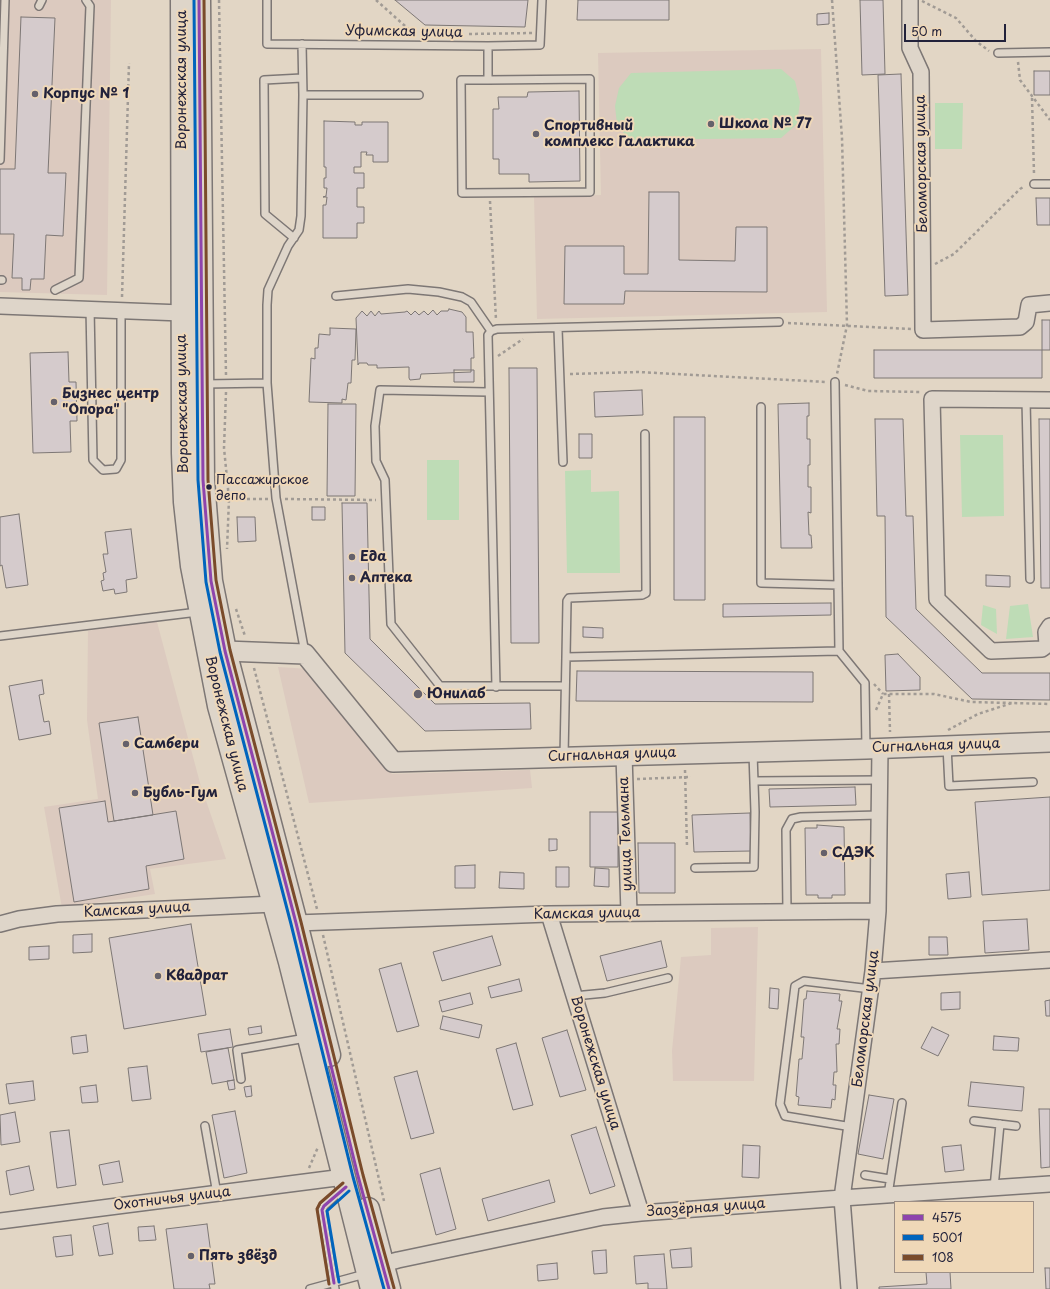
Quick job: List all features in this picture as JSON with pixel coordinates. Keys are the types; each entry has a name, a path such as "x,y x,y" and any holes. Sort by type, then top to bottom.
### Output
{"main road":[{"name":"Воронежская улица","path":"182,0 182,424 186,502 192,566 208,611 225,651 296,923 358,1176 375,1275"},
{"name":"Воронежская улица","path":"199,0 203,480 208,556 208,611 219,706 274,904 345,1182 375,1275 389,1289"}],"street":[{"name":"Беломорская улица","path":"910,0 910,48 920,72 923,330"},
{"path":"923,330 1020,327 1026,322 1029,305 1050,303"},
{"path":"0,306 121,309 182,313"},
{"path":"1050,400 932,399 936,599 991,651 1042,650 1046,645 1046,632 1050,626"},
{"path":"225,651 305,654"},
{"name":"Сигнальная улица","path":"305,654 392,762 753,751 947,738 1050,742"},
{"name":"Беломорская улица","path":"849,1289 842,1198 871,989 878,911 880,780 878,743"},
{"name":"улица Тельмана","path":"624,755 629,913"},
{"name":"Камская улица","path":"1,922 19,918 57,914 274,904"},
{"name":"Камская улица","path":"296,923 549,914 878,911"},
{"name":"Воронежская улица","path":"549,914 641,1213"},
{"path":"873,970 1050,960"},
{"name":"Охотничья улица","path":"0,1221 302,1183 345,1182"},
{"name":"Заозёрная улица","path":"375,1275 556,1226 602,1217 888,1194 909,1198 994,1188 1050,1184"}],"lane":[{"path":"0,160 2,22 5,0"},
{"path":"55,290 79,278 90,6 86,0"},
{"name":"Уфимская улица","path":"267,0 267,44 488,46 540,45 542,0"},
{"path":"302,44 301,216 299,230 288,246 268,290 267,383 276,498 305,654"},
{"path":"488,46 488,80"},
{"path":"998,53 1050,52"},
{"path":"294,238 265,214 264,80 302,78"},
{"path":"590,79 590,192 462,193 461,80 488,80 590,79"},
{"path":"302,95 419,95"},
{"path":"1034,184 1050,184"},
{"path":"336,296 408,289 462,297 471,302 494,330"},
{"path":"90,308 93,460 103,470 116,469 121,460 121,309"},
{"path":"494,330 778,322"},
{"path":"558,329 561,374 563,462"},
{"path":"494,330 487,339 496,687"},
{"path":"835,382 839,651 865,683 878,743"},
{"path":"202,384 226,385 267,383"},
{"path":"488,392 380,390 375,426 376,460 385,480 391,624 440,686 565,686"},
{"path":"1026,400 1030,579"},
{"path":"761,407 761,583 838,585"},
{"path":"564,757 567,601 569,598 646,594 645,434"},
{"path":"0,636 208,611"},
{"path":"566,657 839,651"},
{"path":"947,738 949,786 1033,782"},
{"path":"695,868 754,867 753,751"},
{"path":"754,781 880,780"},
{"path":"787,911 786,830 792,819 802,817 879,815"},
{"path":"574,996 605,993 668,978"},
{"path":"852,1126 785,1116 780,1104 795,986 804,981 871,989"},
{"path":"241,1079 236,1050 308,1038"},
{"path":"888,1194 902,1103"},
{"path":"974,1120 1016,1126"},
{"path":"994,1188 1000,1124"},
{"path":"205,1126 217,1194"},
{"path":"865,1176 890,1179"},
{"path":"334,1286 322,1210 345,1182"},
{"path":"310,1289 334,1286 375,1275"}],"path":[{"path":"376,0 415,36 423,35"},
{"path":"832,0 842,138 847,325 835,382"},
{"path":"910,0 922,1 956,18 987,51 998,53"},
{"path":"462,34 541,32"},
{"path":"1018,52 1018,72 1020,80 1050,120"},
{"path":"121,309 129,63"},
{"path":"923,266 949,258 1020,189 1024,186 1034,184 1032,98"},
{"path":"490,193 494,330"},
{"path":"778,322 923,330"},
{"path":"488,363 539,329"},
{"path":"561,374 638,372 835,382 868,391 924,392 932,399"},
{"path":"229,499 276,498 386,500"},
{"path":"878,743 890,694 934,694 971,702 1050,704"},
{"path":"947,738 978,714 1012,703"},
{"path":"684,753 687,847"},
{"path":"625,779 691,776"},
{"path":"302,1183 321,1140"}],"shaded area":[{"path":"0,0 111,0 107,295 0,292"},
{"name":"Школа № 77","path":"821,49 827,312 537,319 534,197 601,195 598,53"},
{"path":"143,620 157,622 200,783 226,859 150,869 155,894 62,908 44,807 98,799 87,720 88,631"},
{"path":"278,667 310,669 392,774 530,770 532,788 309,803"},
{"path":"758,927 754,1081 673,1081 672,1051 681,957 711,955 711,928"}],"green space":[{"path":"781,69 795,81 800,102 797,124 781,138 629,140 617,124 615,106 619,88 631,73"},
{"path":"935,103 963,103 962,149 935,149"},
{"path":"960,435 1003,435 1004,516 962,517"},
{"path":"427,460 459,460 459,520 427,520"},
{"path":"591,470 591,492 619,491 620,573 567,573 565,471"},
{"path":"1028,604 1033,637 1006,639 1010,606"},
{"path":"983,605 996,609 997,634 981,625"}],"building":[{"path":"395,0 528,0 525,27 425,25"},
{"path":"578,0 669,0 669,20 577,20"},
{"path":"860,0 883,0 885,74 862,75"},
{"path":"829,13 829,24 817,25 817,14"},
{"name":"Корпус № 1","path":"21,17 55,18 48,173 66,173 63,236 46,235 44,279 31,279 30,290 22,290 22,278 12,278 14,234 0,234 0,169 15,169"},
{"path":"1034,71 1050,71 1050,95 1034,95"},
{"path":"901,74 908,295 885,296 878,75"},
{"name":"Спортивный комплекс Галактика","path":"579,91 580,181 529,182 529,174 499,174 499,159 493,159 493,109 499,109 498,97 527,97 528,92"},
{"path":"324,121 355,122 355,125 362,125 362,122 388,122 388,162 373,162 373,155 366,155 367,152 361,152 361,167 354,167 354,173 364,173 364,188 357,188 357,207 364,207 364,223 357,223 357,238 323,238 323,205 326,205 327,197 323,197 326,196 327,188 324,188 326,167 324,167"},
{"path":"649,192 679,192 679,260 735,261 736,227 767,227 767,292 625,291 624,304 564,304 565,246 624,246 624,274 648,274"},
{"path":"1036,198 1050,198 1050,225 1037,225"},
{"path":"449,309 462,312 466,317 466,332 473,332 474,358 471,358 471,372 421,374 420,379 410,380 409,367 377,368 377,365 368,365 367,363 359,363 358,365 356,318 362,311 367,316 371,311 375,316 379,311 381,314 407,311 411,315 415,311 419,315 424,311 428,315 433,310 437,315 441,311 448,311"},
{"path":"1042,320 1050,320 1050,350 1042,350"},
{"path":"330,328 356,329 355,360 352,360 351,383 348,383 346,400 342,399 342,403 309,402 311,358 315,359 315,348 318,348 319,334 330,335"},
{"path":"874,350 1042,350 1042,378 874,378"},
{"name":"Бизнес центр \"Опора\"","path":"68,352 69,382 76,382 77,421 70,421 71,452 33,453 30,353"},
{"path":"509,368 537,368 539,643 511,643"},
{"path":"454,370 474,370 474,382 454,382"},
{"path":"642,390 643,415 595,417 594,392"},
{"path":"809,403 809,416 807,416 807,439 810,439 808,487 811,487 811,513 808,512 809,535 811,535 812,548 781,548 778,404"},
{"path":"328,404 356,404 355,496 327,496"},
{"path":"674,417 705,417 705,600 674,600"},
{"path":"875,419 903,419 906,516 913,516 916,609 982,673 1050,673 1050,700 972,699 886,617 885,516 877,516"},
{"path":"1039,419 1050,419 1050,588 1041,588"},
{"path":"579,434 592,434 592,458 579,458"},
{"path":"342,503 367,503 370,639 435,704 530,703 531,729 425,731 345,653"},
{"path":"312,507 325,507 325,520 312,520"},
{"path":"19,514 28,585 6,588 2,565 0,566 0,517"},
{"path":"237,517 255,517 256,541 238,542"},
{"path":"131,529 137,578 126,580 127,592 115,594 114,589 103,591 101,581 104,580 103,573 106,572 103,554 108,554 105,532"},
{"path":"986,575 1010,576 1010,587 986,586"},
{"path":"831,603 831,615 723,617 723,604"},
{"path":"583,627 603,628 603,638 583,637"},
{"path":"898,654 920,677 920,690 886,691 885,655"},
{"path":"577,671 813,672 813,702 576,701"},
{"path":"42,680 44,694 39,695 44,722 49,721 51,734 19,740 9,686"},
{"path":"138,717 153,815 114,821 99,723"},
{"path":"855,787 856,805 770,807 769,789"},
{"path":"1050,797 1050,890 982,895 975,802"},
{"path":"105,801 108,822 176,811 184,859 146,866 149,889 74,902 59,808"},
{"path":"590,812 618,812 618,867 590,867"},
{"path":"750,813 751,851 694,852 692,815"},
{"path":"817,825 844,827 845,895 832,895 832,898 818,898 818,895 806,895 805,828 817,828"},
{"path":"549,839 557,839 557,850 549,851"},
{"path":"638,843 675,843 675,893 639,893"},
{"path":"475,865 475,888 455,888 455,866"},
{"path":"556,867 569,867 569,887 556,887"},
{"path":"595,868 609,869 609,887 594,886"},
{"path":"500,872 524,873 524,889 499,888"},
{"path":"969,872 971,897 948,899 946,874"},
{"path":"1027,919 1029,950 985,953 983,921"},
{"name":"Квадрат","path":"191,924 206,1015 124,1029 109,938"},
{"path":"92,934 92,952 73,953 73,935"},
{"path":"492,936 501,965 442,981 433,952"},
{"path":"929,937 947,937 948,955 929,955"},
{"path":"661,941 667,967 607,981 600,956"},
{"path":"49,946 49,959 29,960 29,947"},
{"path":"401,963 419,1026 397,1032 379,969"},
{"path":"519,979 522,991 491,998 488,987"},
{"path":"770,988 779,989 778,1009 769,1008"},
{"path":"807,991 840,994 839,1001 842,1001 837,1029 840,1029 839,1044 836,1044 837,1072 834,1072 833,1085 836,1085 835,1100 832,1099 831,1108 798,1105 799,1097 796,1096 799,1059 802,1059 804,1037 801,1037 804,999 806,999"},
{"path":"960,992 960,1009 941,1010 941,993"},
{"path":"470,993 473,1004 442,1012 439,1001"},
{"path":"1050,1000 1050,1016 1046,1016 1045,1001"},
{"path":"443,1016 482,1025 479,1038 440,1029"},
{"path":"261,1026 262,1033 249,1035 248,1028"},
{"path":"932,1027 949,1035 938,1056 921,1048"},
{"path":"230,1029 233,1047 201,1052 198,1034"},
{"path":"567,1030 586,1090 560,1097 542,1038"},
{"path":"86,1035 88,1052 73,1054 71,1037"},
{"path":"994,1036 1019,1038 1018,1051 993,1050"},
{"path":"516,1043 533,1105 513,1110 496,1049"},
{"path":"228,1048 234,1080 212,1084 206,1052"},
{"path":"147,1066 151,1099 132,1101 128,1068"},
{"path":"417,1071 434,1133 411,1139 394,1077"},
{"path":"234,1080 235,1089 229,1090 227,1081"},
{"path":"33,1081 35,1100 9,1104 6,1084"},
{"path":"971,1082 1024,1087 1022,1111 968,1106"},
{"path":"96,1085 98,1102 82,1103 80,1087"},
{"path":"251,1086 252,1096 246,1097 244,1087"},
{"path":"869,1095 894,1099 883,1159 858,1154"},
{"path":"1039,1109 1050,1109 1050,1167 1041,1168"},
{"path":"235,1111 247,1173 224,1178 212,1115"},
{"path":"15,1112 20,1142 1,1145 0,1115"},
{"path":"596,1127 615,1186 590,1194 571,1135"},
{"path":"69,1130 76,1185 57,1188 50,1132"},
{"path":"743,1145 760,1146 759,1178 742,1177"},
{"path":"961,1145 964,1170 945,1172 942,1147"},
{"path":"119,1161 123,1182 103,1185 99,1165"},
{"path":"29,1166 34,1190 10,1195 6,1171"},
{"path":"440,1168 456,1229 436,1235 420,1174"},
{"path":"549,1180 555,1202 488,1221 482,1199"},
{"path":"108,1223 113,1254 99,1256 93,1226"},
{"name":"Пять звёзд","path":"207,1224 215,1284 209,1284 210,1289 174,1289 166,1229"},
{"path":"154,1226 156,1240 139,1241 138,1227"},
{"path":"71,1235 73,1255 56,1257 53,1237"},
{"path":"691,1248 692,1267 672,1268 670,1250"},
{"path":"606,1250 607,1273 594,1274 592,1251"},
{"path":"664,1254 667,1289 648,1289 648,1283 636,1284 634,1256"},
{"path":"557,1263 558,1279 538,1281 537,1265"},
{"path":"1045,1268 1050,1268 1050,1289 1046,1289"},
{"path":"926,1273 950,1273 951,1289 879,1289 879,1287 927,1284"}],"transit line":[{"name":"5001","path":"194,0 198,480 206,582 220,652 291,924 353,1177 384,1289"},
{"name":"4575","path":"199,0 203,480 211,581 225,651 296,923 358,1176 389,1289"},
{"name":"108","path":"204,0 208,480 216,580 230,650 301,922 363,1175 394,1288"},
{"name":"108","path":"329,1284 317,1209 320,1203 343,1183"},
{"name":"4575","path":"334,1283 322,1210 324,1206 346,1187"},
{"name":"5001","path":"339,1282 327,1211 349,1191"}],"place":[{"name":"Корпус № 1","path":"35,94"},
{"name":"Школа № 77","path":"711,124"},
{"name":"Спортивный комплекс Галактика","path":"536,134"},
{"name":"Бизнес центр \"Опора\"","path":"54,402"},
{"name":"Пассажирское депо","path":"209,487"},
{"name":"Еда","path":"352,557"},
{"name":"Аптека","path":"352,578"},
{"name":"Юнилаб","path":"418,694"},
{"name":"Самбери","path":"126,744"},
{"name":"Бубль-Гум","path":"135,793"},
{"name":"СДЭК","path":"824,853"},
{"name":"Квадрат","path":"158,976"},
{"name":"Пять звёзд","path":"191,1256"}]}
